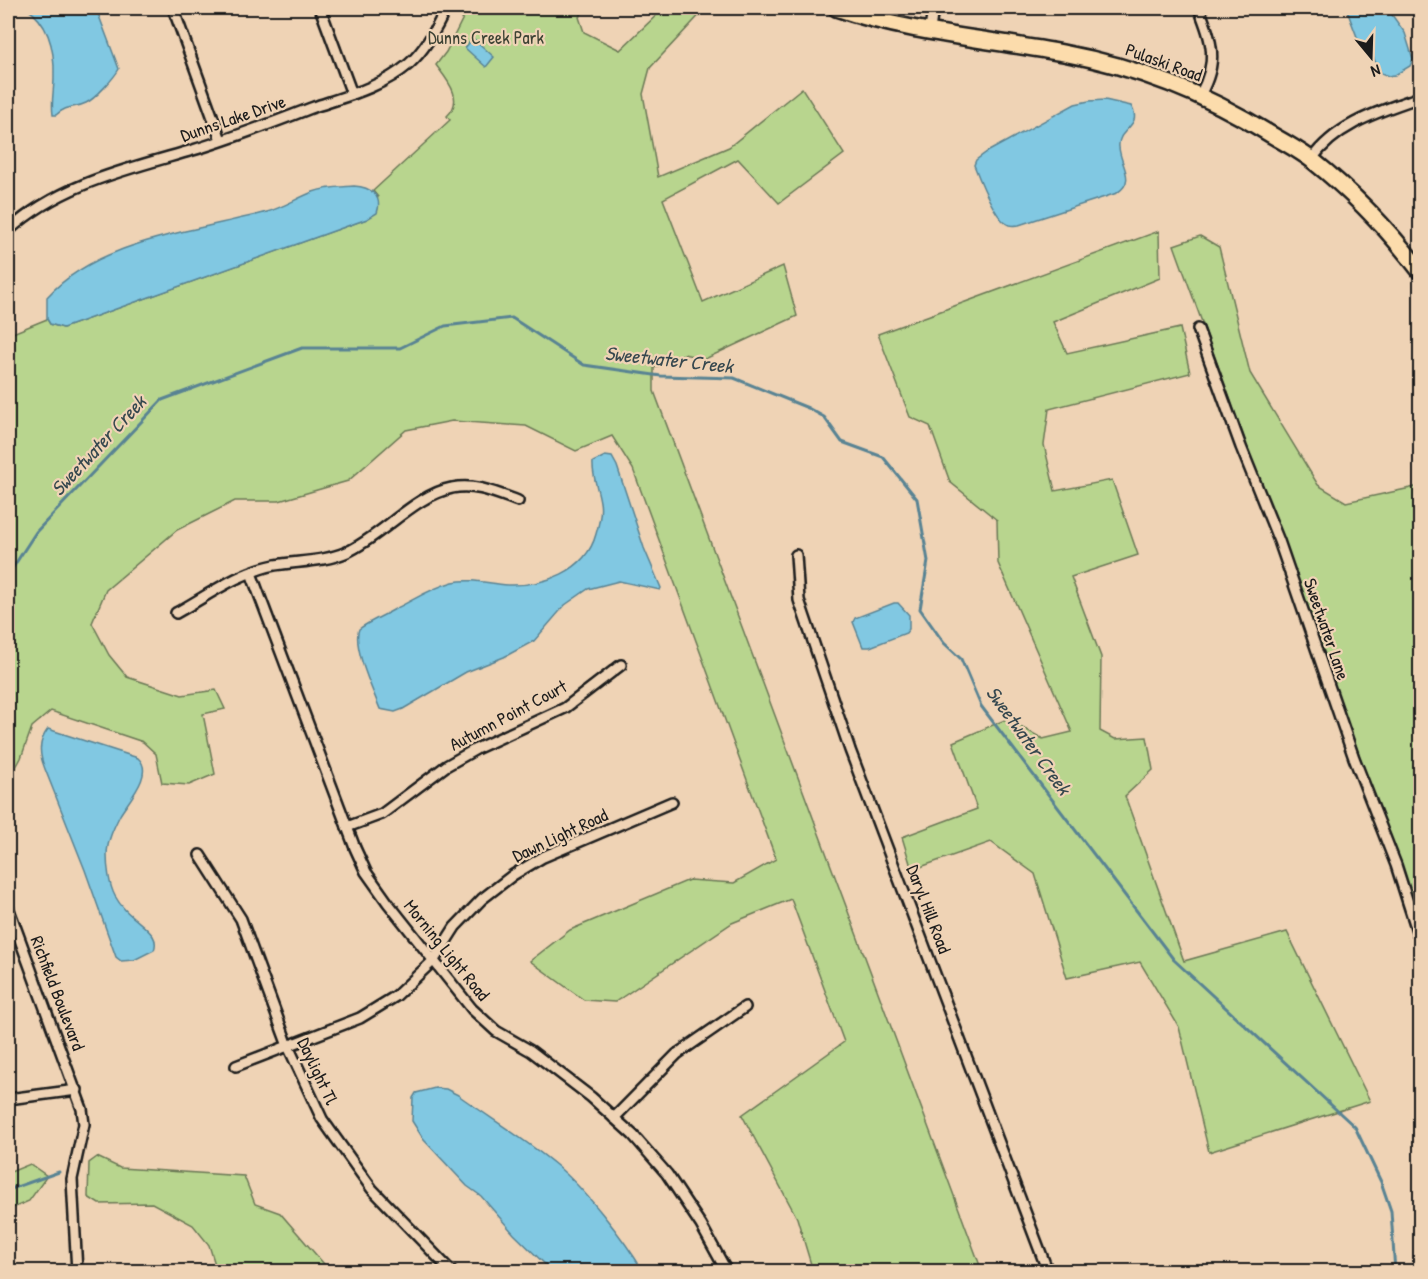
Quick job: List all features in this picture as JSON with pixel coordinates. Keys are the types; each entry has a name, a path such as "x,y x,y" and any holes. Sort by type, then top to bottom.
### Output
{"main road":[{"name":"Pulaski Road","path":"836,8 930,30 1065,53 1108,63 1157,78 1200,95 1246,119 1311,160 1364,207 1420,271"}],"street":[{"path":"173,8 220,140"},
{"path":"320,8 352,94"},
{"name":"Dunns Lake Drive","path":"8,231 37,208 77,187 145,162 220,140 352,94 388,79 419,54 436,29 446,8"},
{"path":"930,30 933,8"},
{"path":"1199,8 1207,29 1212,63 1210,77 1200,95"},
{"path":"1311,160 1319,148 1346,127 1373,114 1420,97"},
{"name":"Sweetwater Lane","path":"1198,329 1241,447 1279,541 1354,758 1396,865 1420,940"},
{"path":"176,613 251,573 273,565 331,558 346,553 385,529 432,494 451,488 469,486 488,489 518,501"},
{"name":"Daryl Hill Road","path":"796,555 800,600 850,750 1048,1272"},
{"name":"Morning Light Road","path":"251,573 366,872 472,1009 496,1030 531,1051 591,1097 633,1135 667,1174 701,1226 727,1272"},
{"name":"Autumn Point Court","path":"347,827 382,814 446,766 476,749 565,708 621,665"},
{"name":"Dawn Light Road","path":"236,1066 360,1018 396,996 434,960 455,927 482,899 513,875 543,857 672,802"},
{"name":"Daylight Tl","path":"200,855 241,919 288,1046 322,1119 372,1189 452,1272"},
{"name":"Richfield Boulevard","path":"8,907 77,1090 82,1109 84,1124 72,1179 77,1272"},
{"path":"614,1118 677,1054 745,1007"},
{"path":"8,1099 77,1090"}],"green space":[{"name":"Dunns Creek Park","path":"468,8 587,8 579,17 584,32 620,50 664,8 706,8 650,68 643,94 658,177 729,147 802,88 844,154 779,203 738,159 663,199 703,302 783,266 797,316 705,359 684,354 654,368 654,391 982,1271 813,1271 797,1218 742,1115 844,1042 791,899 732,923 615,1002 584,1000 530,961 570,930 689,880 734,883 776,859 633,469 612,436 576,451 526,426 452,421 406,430 348,481 279,501 235,501 177,530 106,590 92,623 109,655 127,677 182,695 216,690 225,709 203,714 215,774 189,785 162,783 156,754 143,742 51,711 32,727 21,758 8,782 8,335 47,319 50,324 63,328 367,219 378,197 373,191 450,120 447,116 452,110 454,96 449,83 436,65 446,52"},
{"path":"1159,231 1160,278 1053,322 1067,353 1180,328 1190,373 1049,409 1044,445 1055,491 1112,480 1138,555 1071,577 1101,657 1100,731 1115,739 1147,737 1153,770 1125,796 1184,961 1287,932 1370,1101 1209,1152 1179,1027 1140,962 1067,978 1035,874 991,842 912,870 902,837 977,809 953,742 1007,719 1043,739 1072,732 998,563 997,520 950,482 930,426 910,417 878,334"},
{"path":"1200,236 1219,247 1250,373 1318,485 1346,502 1420,486 1420,922 1174,245"},
{"path":"97,1157 120,1168 244,1176 255,1204 280,1213 330,1271 217,1271 209,1245 193,1225 152,1203 99,1204 88,1197 89,1163"},
{"path":"30,1164 47,1176 29,1201 8,1210 8,1173"}],"water":[{"path":"26,8 96,8 119,69 90,101 53,115 52,48 40,21"},
{"path":"1346,8 1387,8 1405,33 1413,59 1410,66 1395,75 1388,76 1381,73 1371,53 1359,42"},
{"path":"473,38 494,57 486,67 465,48"},
{"path":"1105,100 1131,106 1134,113 1132,123 1119,141 1120,154 1127,177 1123,188 1117,193 1019,225 1009,225 1004,222 984,189 974,165 976,160 1075,104"},
{"path":"354,186 366,188 377,197 377,213 367,219 63,328 50,324 47,319 47,297 69,278 94,262 121,250 180,232 267,212 318,190"},
{"path":"605,456 612,457 617,466 660,590 619,581 588,589 565,605 534,641 504,657 466,672 403,709 395,712 380,709 358,646 359,629 437,587 453,582 521,585 549,579 573,567 591,547 597,530 601,506 593,462"},
{"path":"898,603 909,615 909,629 906,633 870,647 863,647 853,622 855,618"},
{"path":"48,729 138,758 142,764 142,779 115,824 107,850 108,870 115,896 119,903 149,931 155,941 154,950 134,960 121,961 116,957 45,769 40,748"},
{"path":"435,1088 446,1089 458,1095 520,1137 556,1165 603,1215 643,1271 552,1271 424,1140 412,1121 413,1098 416,1093"}],"waterway":[{"name":"Sweetwater Creek","path":"8,575 36,532 162,400 302,348 400,348 445,326 512,318 584,365 661,376 734,378 808,408 824,417 842,442 883,457 917,499 928,561 920,609 944,643 961,659 981,706 1174,960 1355,1127 1381,1182 1391,1211 1395,1272"},
{"path":"8,1190 59,1172"}]}
